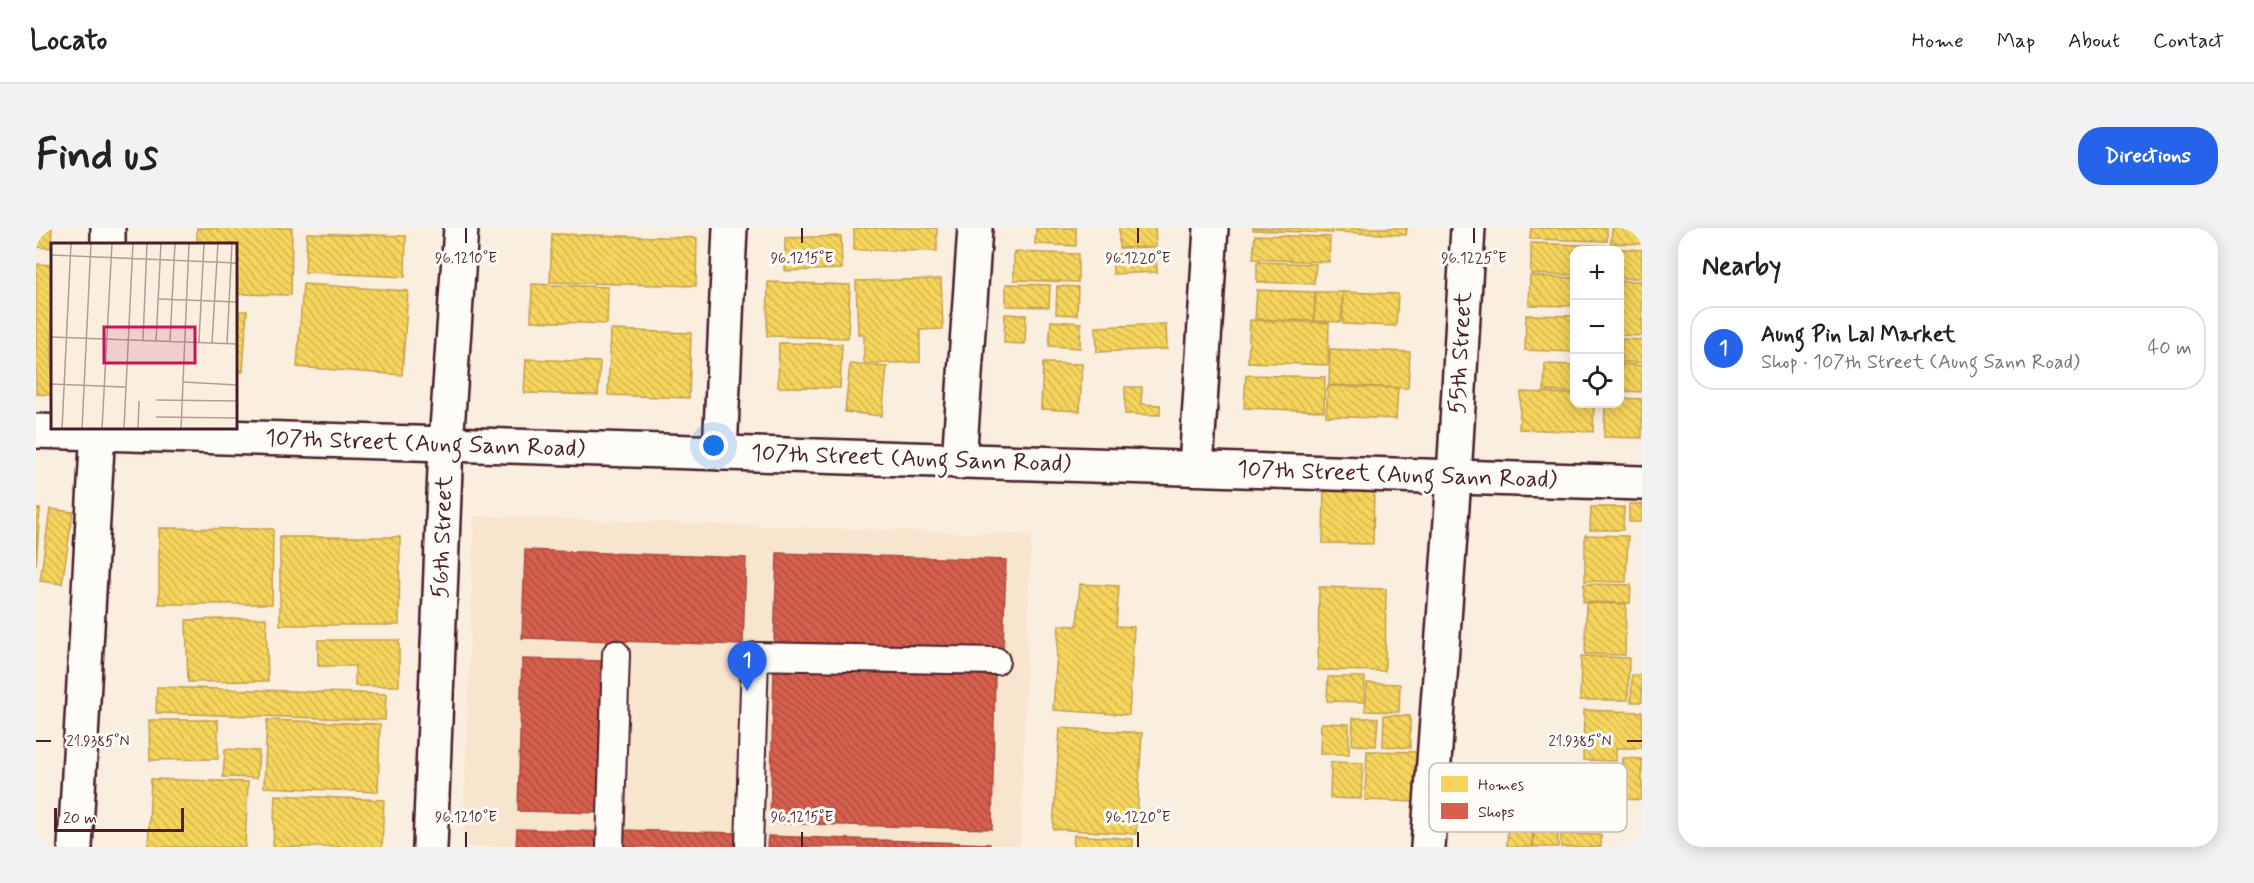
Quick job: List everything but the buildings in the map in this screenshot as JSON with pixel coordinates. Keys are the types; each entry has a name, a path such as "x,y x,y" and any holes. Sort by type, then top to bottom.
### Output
{"street":[{"name":"56th Street","path":"430,847 446,444 461,228"},
{"path":"720,453 730,228"},
{"path":"959,462 975,228"},
{"path":"1196,468 1210,228"},
{"name":"55th Street","path":"1434,763 1454,478 1468,228"},
{"name":"107th Street (Aung Sann Road)","path":"36,431 98,430 959,462 1642,483"},
{"path":"75,847 98,430"},
{"name":"55th Street","path":"1428,847 1429,832"}],"lane":[{"path":"610,847 616,654"},
{"path":"749,847 755,656 996,661"}],"shaded area":[{"path":"474,516 1031,535 1020,847 463,847"}],"place":[{"name":"Aung Pin Lal Market","path":"747,691"}]}
